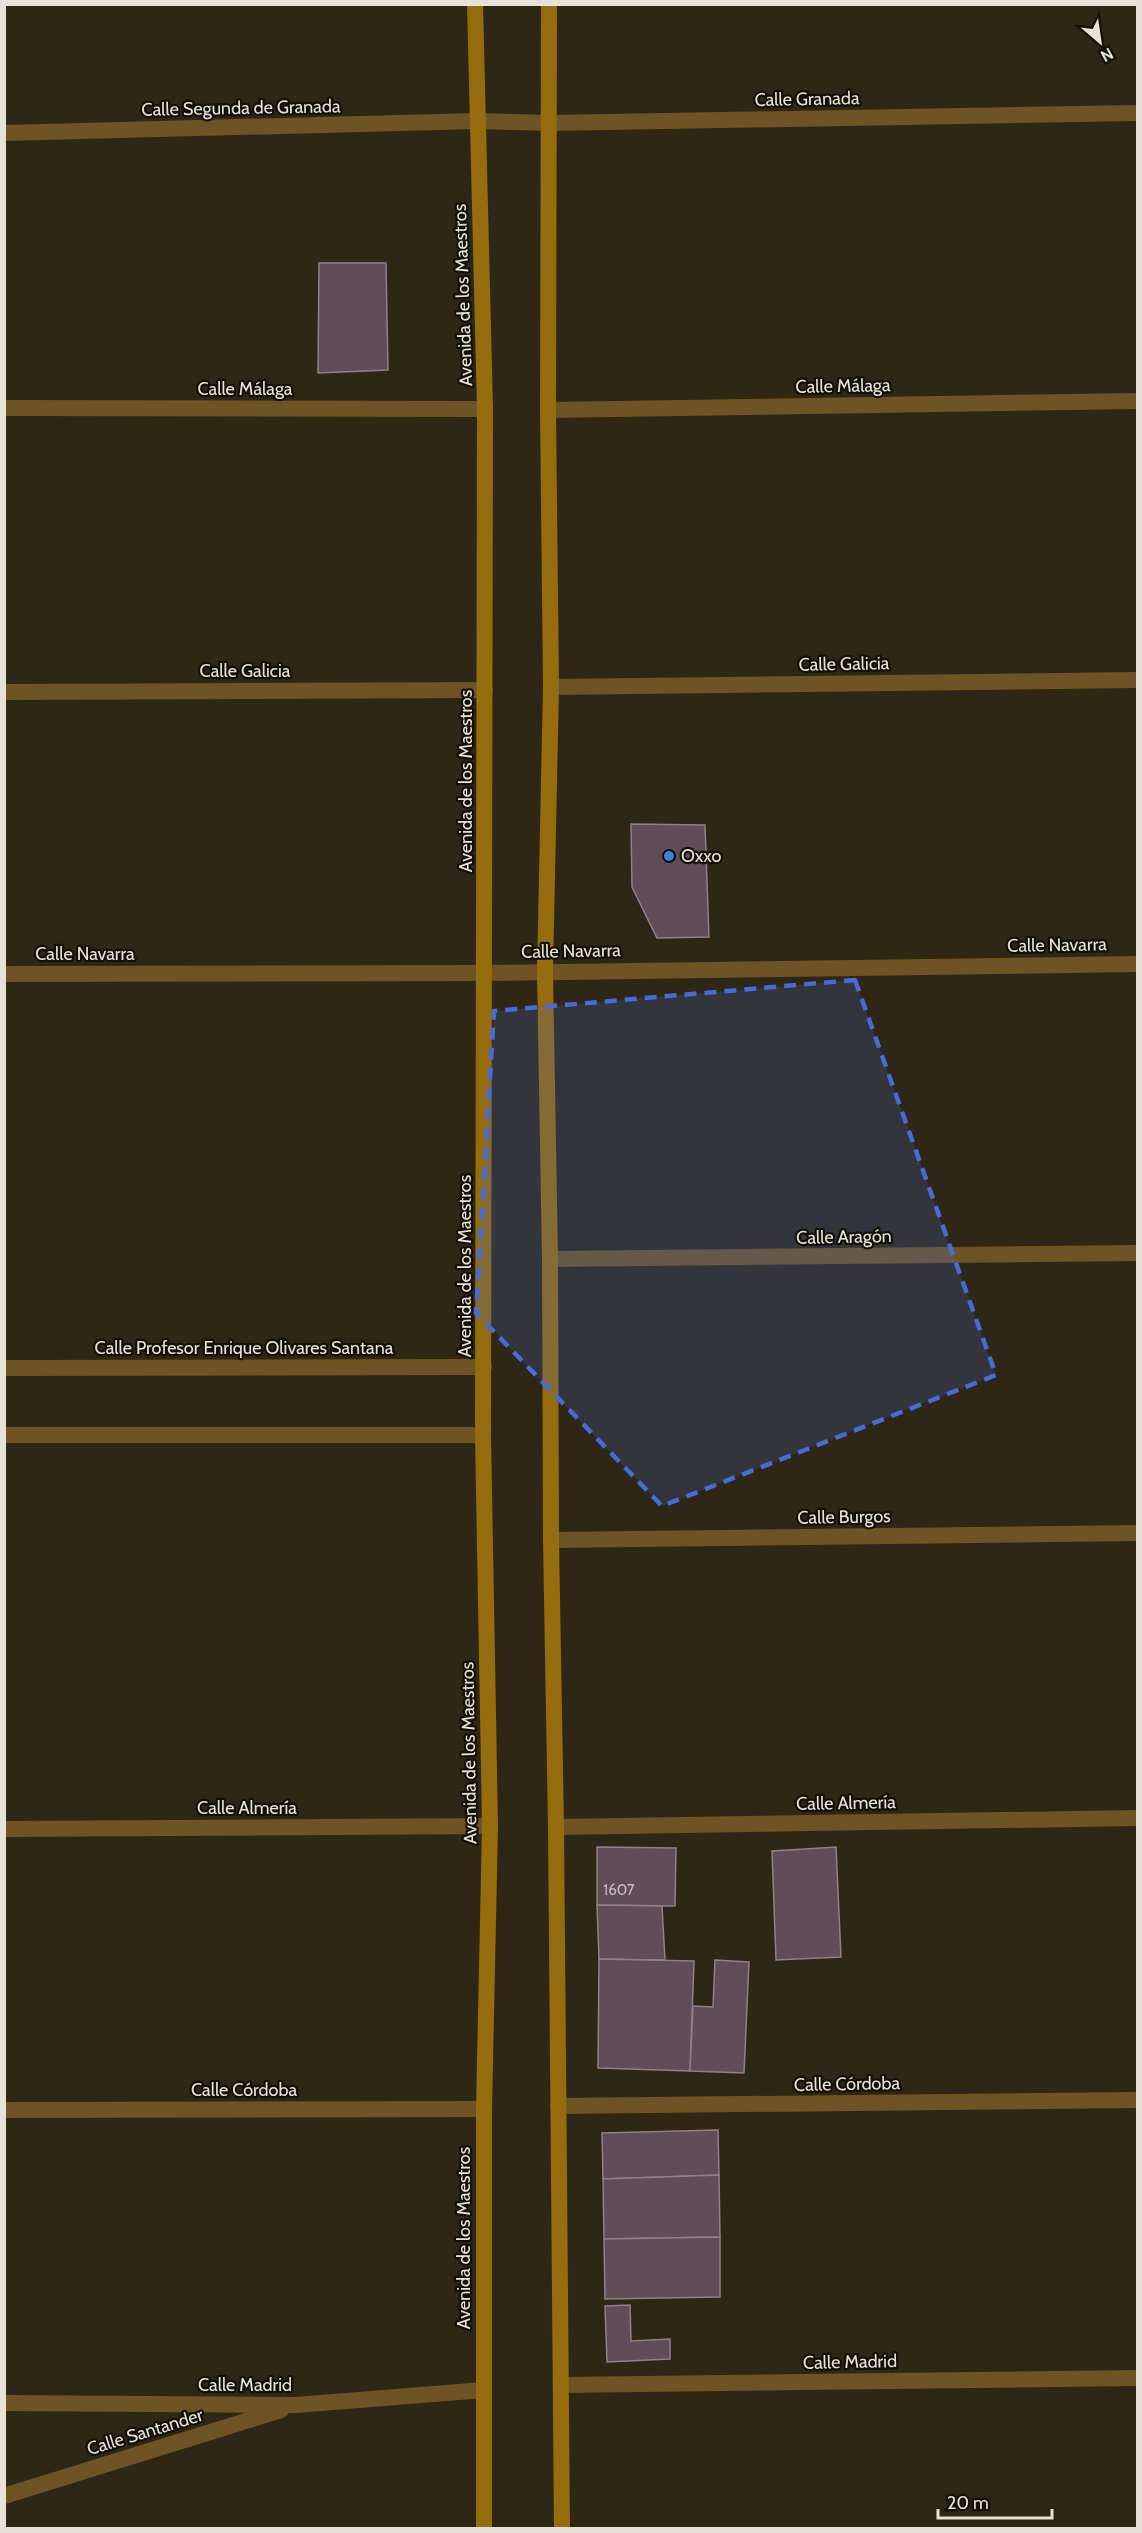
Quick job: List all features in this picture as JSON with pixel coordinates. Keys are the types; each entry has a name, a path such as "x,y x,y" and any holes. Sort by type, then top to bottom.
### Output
{"main road":[{"name":"Avenida de los Maestros","path":"475,4 485,409 483,1435 490,1826 484,2109 484,2529"},
{"path":"549,4 548,410 551,687 545,971 550,1259 562,2529"}],"street":[{"name":"Calle Granada","path":"478,121 549,123 1137,113"},
{"name":"Calle Segunda de Granada","path":"4,133 478,121"},
{"name":"Calle Málaga","path":"548,410 1137,401"},
{"name":"Calle Málaga","path":"4,408 485,409"},
{"name":"Calle Galicia","path":"551,687 1137,680"},
{"name":"Calle Galicia","path":"4,692 485,690"},
{"name":"Calle Navarra","path":"4,974 485,973 1137,964"},
{"name":"Calle Aragón","path":"550,1259 1137,1253"},
{"name":"Calle Profesor Enrique Olivares Santana","path":"4,1368 484,1367"},
{"path":"4,1435 483,1435"},
{"name":"Calle Burgos","path":"551,1540 1137,1533"},
{"name":"Calle Almería","path":"556,1827 1137,1818"},
{"name":"Calle Almería","path":"4,1828 490,1826"},
{"name":"Calle Córdoba","path":"558,2106 1137,2100"},
{"name":"Calle Córdoba","path":"4,2110 484,2109"},
{"name":"Calle Madrid","path":"562,2385 1137,2378"},
{"name":"Calle Madrid","path":"4,2403 297,2405 484,2390"},
{"name":"Calle Santander","path":"4,2496 297,2405"}],"highlighted area":[{"path":"855,980 996,1375 662,1506 476,1313 494,1011"}],"building":[{"path":"319,263 386,263 388,370 318,373"},
{"name":"Oxxo","path":"631,824 705,825 709,937 657,938 632,887"},
{"path":"597,1847 676,1848 675,1906 597,1905"},
{"path":"836,1847 841,1957 776,1960 772,1851"},
{"path":"597,1905 662,1906 665,1960 599,1959"},
{"path":"599,1959 694,1961 690,2071 598,2068"},
{"path":"715,1960 749,1962 744,2073 690,2071 693,2006 713,2007"},
{"path":"718,2130 719,2175 603,2179 602,2133"},
{"path":"719,2175 720,2237 604,2239 603,2179"},
{"path":"720,2237 720,2297 605,2299 604,2239"},
{"path":"630,2305 631,2341 670,2339 670,2359 607,2362 605,2306"}],"place":[{"name":"Oxxo","path":"669,856"}]}
